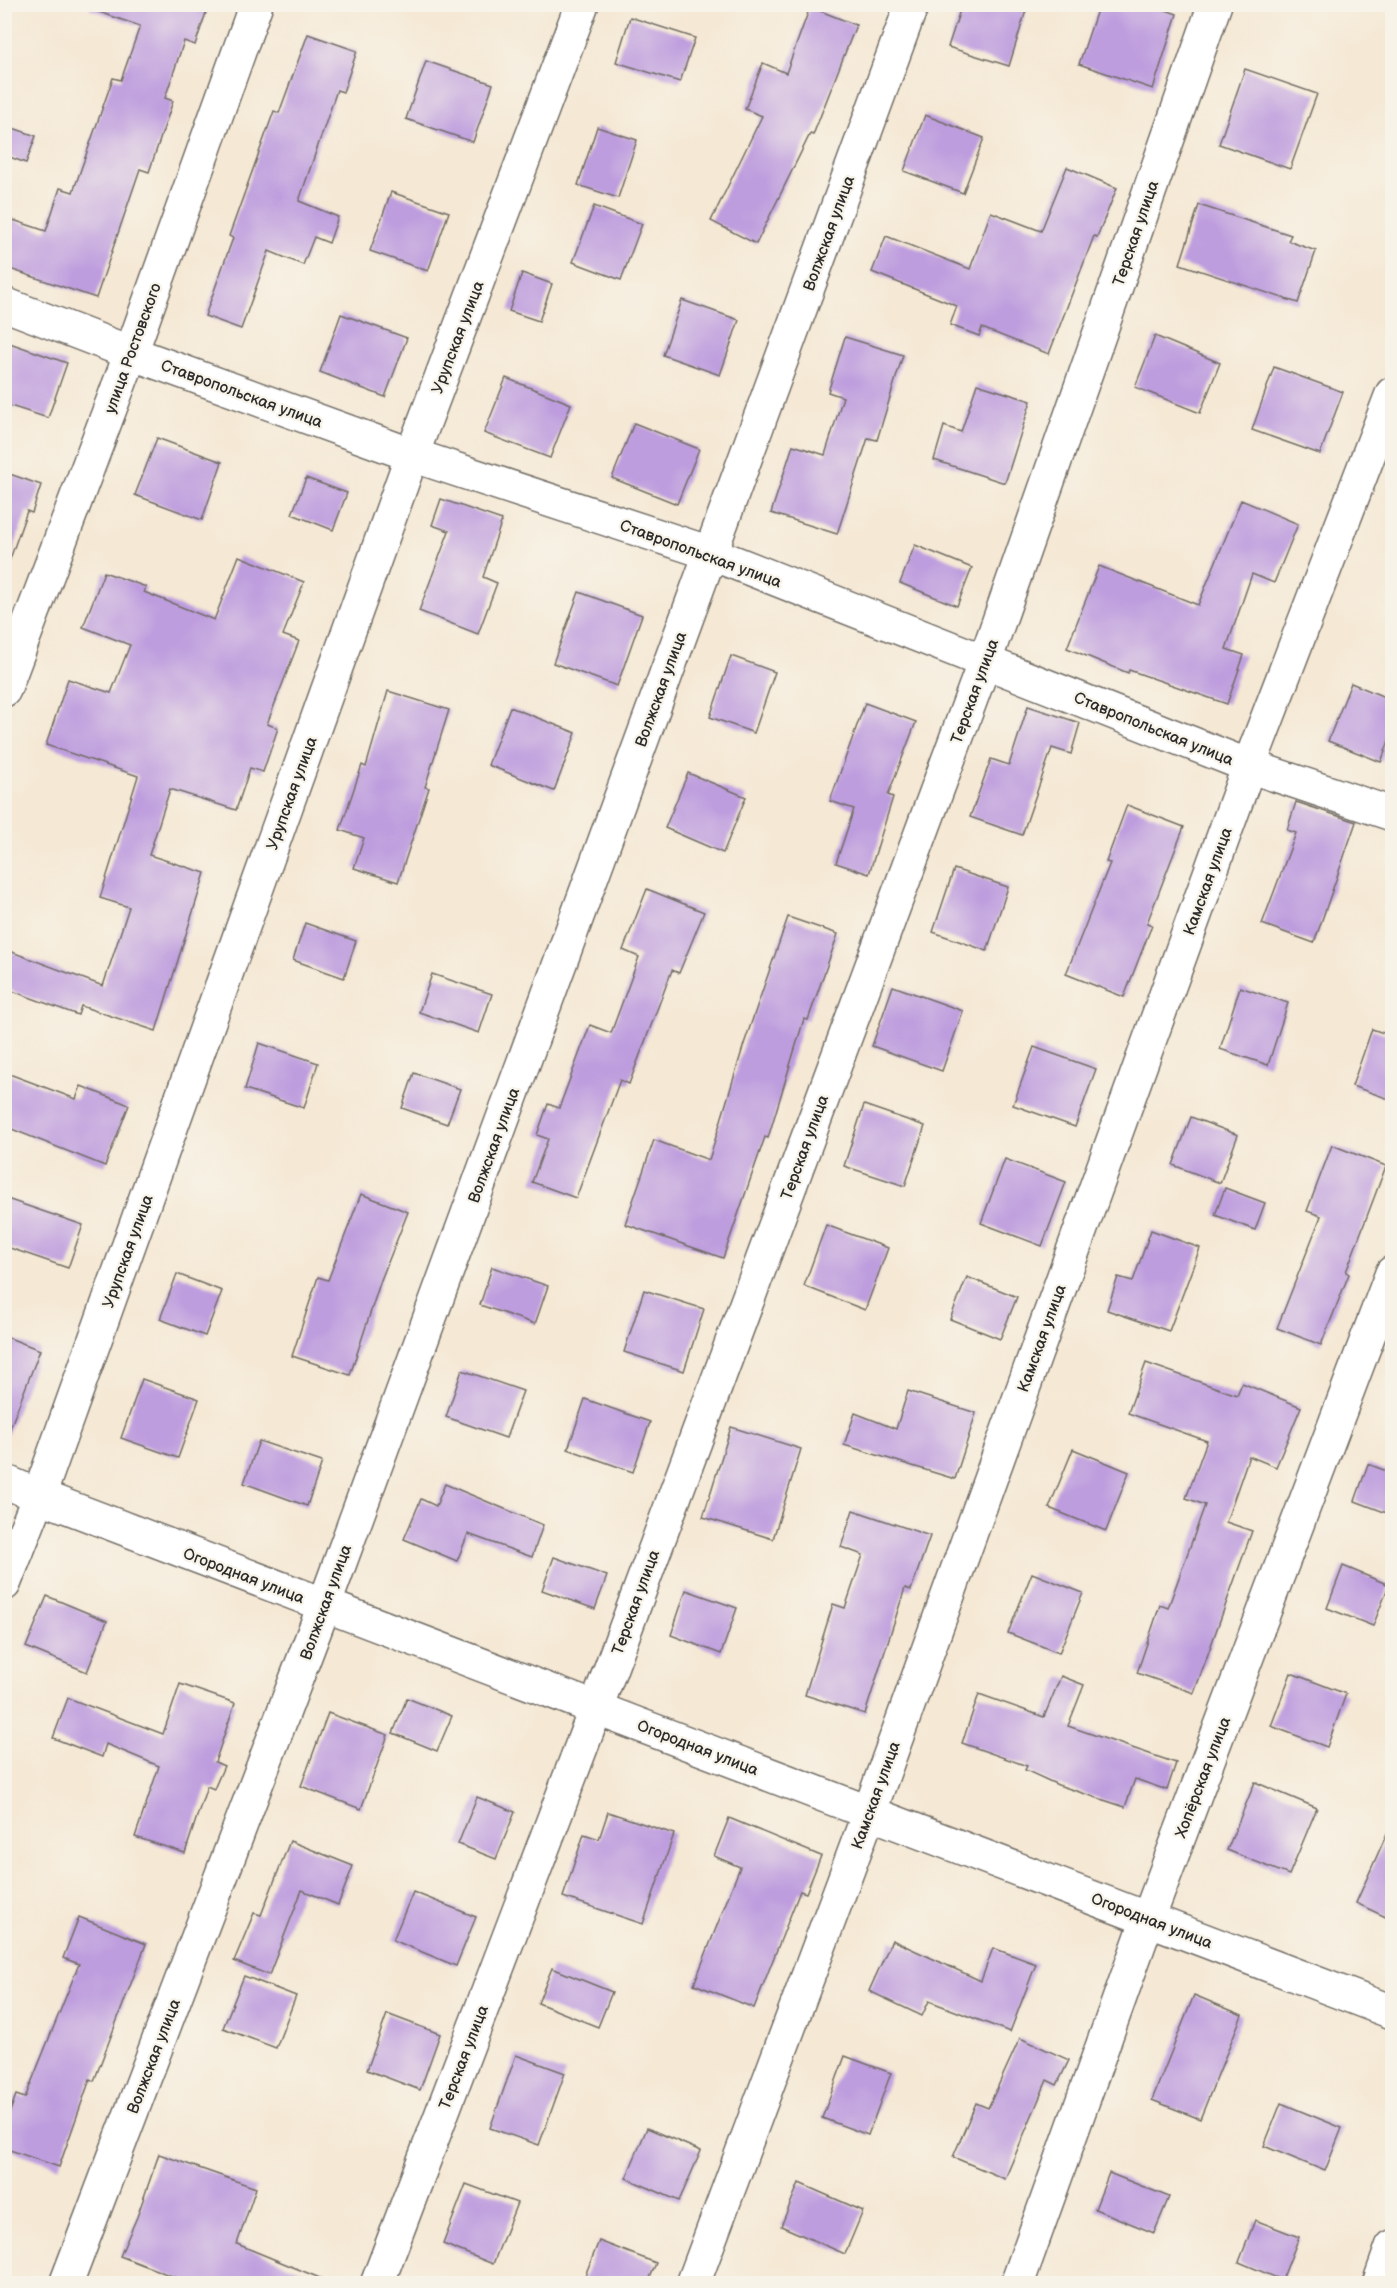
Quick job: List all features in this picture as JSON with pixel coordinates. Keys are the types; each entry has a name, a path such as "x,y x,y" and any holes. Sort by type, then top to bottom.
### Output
{"street":[{"name":"улица Ростовского","path":"4,690 131,353 256,4"},
{"name":"Урупская улица","path":"4,1584 39,1497 412,455 582,4"},
{"name":"Волжская улица","path":"66,2283 324,1606 912,4"},
{"name":"Терская улица","path":"377,2283 596,1708 985,662 1215,4"},
{"name":"Ставропольская улица","path":"4,304 131,353 412,455 710,553 1249,766 1392,814"},
{"name":"Камская улица","path":"693,2283 869,1813 1249,766 1392,394"},
{"name":"Хопёрская улица","path":"1017,2283 1148,1919 1392,1273"},
{"name":"Огородная улица","path":"4,1481 39,1497 1392,2012"},
{"path":"1379,2283 1392,2247"}],"building":[{"path":"90,4 209,4 195,45 184,41 165,98 173,101 149,172 140,169 96,298 4,267 4,246 13,220 46,231 60,188 73,192 113,78 121,80 140,26 90,9"},
{"path":"962,4 1028,4 1009,66 948,47"},
{"path":"1099,4 1149,4 1177,14 1153,89 1079,64"},
{"path":"810,7 856,25 813,135 810,134 756,244 711,221 762,116 745,109 763,63 786,73"},
{"path":"630,17 695,38 680,82 616,62"},
{"path":"308,34 357,51 343,92 337,90 299,201 338,217 329,243 314,237 303,265 269,251 241,329 205,316 233,238 229,236 274,111 279,113"},
{"path":"426,61 493,84 473,142 406,119"},
{"path":"1245,69 1317,94 1290,169 1219,144"},
{"path":"925,115 984,138 963,193 904,171"},
{"path":"4,125 36,136 26,163 4,155"},
{"path":"597,127 637,140 618,198 578,185"},
{"path":"1067,167 1117,188 1097,237 1094,236 1049,354 982,328 979,336 950,325 957,306 872,272 886,236 970,269 991,212 1041,231"},
{"path":"391,192 449,212 428,271 370,251"},
{"path":"1199,205 1291,235 1288,241 1316,251 1298,303 1180,264"},
{"path":"594,206 642,224 621,280 573,262"},
{"path":"522,273 552,284 539,321 509,311"},
{"path":"682,300 739,320 720,375 663,355"},
{"path":"341,314 407,338 385,397 320,372"},
{"path":"1155,336 1220,363 1200,413 1135,387"},
{"path":"845,337 903,355 877,440 868,438 837,534 771,513 793,445 825,455 843,397 828,392"},
{"path":"4,341 67,363 48,418 4,404"},
{"path":"1274,367 1343,392 1320,454 1252,430"},
{"path":"506,378 571,404 550,458 484,433"},
{"path":"977,384 1031,401 1005,483 934,460 944,426 961,432"},
{"path":"634,423 699,449 677,504 612,478"},
{"path":"157,438 222,462 202,520 135,495"},
{"path":"4,472 41,485 32,513 27,511 9,562 4,561"},
{"path":"306,478 347,493 333,530 292,514"},
{"path":"441,499 502,520 483,577 497,583 478,634 419,611 449,531 432,525"},
{"path":"1241,500 1298,524 1274,583 1252,574 1226,649 1244,655 1227,704 1129,670 1128,673 1067,648 1099,566 1198,605"},
{"path":"915,545 972,568 957,606 900,583"},
{"path":"239,556 304,582 283,635 299,641 267,724 278,728 263,772 250,768 236,810 170,789 149,855 205,873 156,1031 81,1006 78,1015 4,988 4,949 103,986 129,907 100,898 138,776 46,745 68,679 111,693 130,645 83,627 104,572 146,587 144,592 214,620"},
{"path":"579,592 642,615 617,686 553,663"},
{"path":"731,656 775,672 754,733 710,717"},
{"path":"1351,683 1392,700 1392,733 1381,762 1328,741"},
{"path":"388,691 449,710 425,787 429,788 398,882 354,868 364,838 340,830 362,765 366,767"},
{"path":"865,703 916,722 888,795 893,797 869,874 836,863 854,809 830,801"},
{"path":"1028,706 1080,723 1071,754 1052,748 1022,835 970,817 991,759 1009,765"},
{"path":"510,707 576,733 554,791 488,765"},
{"path":"688,773 746,797 723,853 665,828"},
{"path":"1296,802 1356,822 1314,943 1262,924 1296,833 1287,830"},
{"path":"1127,805 1184,827 1147,923 1152,925 1124,997 1066,974 1110,863 1106,862"},
{"path":"954,869 1008,887 987,951 933,932"},
{"path":"647,889 704,912 679,973 672,970 629,1084 620,1080 576,1198 532,1182 548,1139 537,1135 548,1104 559,1108 590,1025 611,1033 639,957 623,950"},
{"path":"788,917 838,934 808,1020 804,1019 768,1138 765,1137 723,1258 625,1224 654,1140 709,1160 744,1044"},
{"path":"305,923 356,941 344,978 293,960"},
{"path":"432,974 492,994 479,1033 419,1012"},
{"path":"893,986 963,1011 942,1071 872,1046"},
{"path":"1240,987 1288,1003 1268,1065 1220,1049"},
{"path":"1372,1029 1392,1036 1392,1100 1352,1086"},
{"path":"259,1043 318,1063 304,1108 245,1089"},
{"path":"1034,1047 1096,1069 1075,1127 1013,1105"},
{"path":"4,1072 76,1099 81,1086 129,1105 105,1166 4,1126"},
{"path":"414,1073 460,1089 447,1124 402,1108"},
{"path":"864,1105 925,1126 905,1186 844,1166"},
{"path":"1191,1117 1238,1135 1220,1183 1173,1165"},
{"path":"1332,1145 1386,1166 1346,1272 1349,1274 1321,1345 1277,1328 1321,1216 1307,1211"},
{"path":"1005,1159 1066,1182 1042,1246 981,1223"},
{"path":"1225,1188 1265,1203 1255,1230 1215,1215"},
{"path":"361,1194 408,1212 381,1280 350,1375 292,1356 318,1277 328,1280"},
{"path":"4,1198 83,1225 68,1268 4,1246"},
{"path":"826,1225 888,1248 865,1310 804,1286"},
{"path":"1151,1230 1200,1248 1169,1331 1107,1310 1118,1277 1133,1281"},
{"path":"492,1267 548,1286 535,1324 480,1305"},
{"path":"177,1274 222,1291 205,1336 160,1319"},
{"path":"967,1277 1017,1297 1000,1339 950,1319"},
{"path":"644,1290 704,1309 684,1371 624,1352"},
{"path":"4,1336 40,1350 7,1436 4,1436"},
{"path":"1146,1363 1237,1395 1242,1383 1301,1407 1276,1467 1249,1456 1226,1522 1252,1531 1194,1693 1137,1673 1160,1605 1168,1608 1205,1505 1186,1498 1207,1441 1128,1413"},
{"path":"462,1370 523,1391 506,1438 446,1417"},
{"path":"142,1379 199,1399 178,1458 121,1438"},
{"path":"908,1391 976,1413 955,1479 844,1445 855,1413 896,1429"},
{"path":"585,1399 650,1422 633,1472 568,1449"},
{"path":"731,1427 801,1449 773,1539 703,1517"},
{"path":"259,1441 322,1462 307,1506 244,1483"},
{"path":"1073,1449 1129,1472 1106,1531 1049,1508"},
{"path":"1368,1464 1392,1473 1392,1515 1355,1501"},
{"path":"445,1484 543,1525 532,1557 468,1534 457,1561 404,1539 421,1499 436,1506"},
{"path":"853,1510 930,1536 911,1590 905,1588 865,1714 805,1695 833,1604 845,1608 863,1555 841,1547"},
{"path":"554,1557 607,1576 595,1609 542,1590"},
{"path":"1343,1566 1389,1585 1373,1626 1327,1608"},
{"path":"1032,1573 1083,1593 1059,1653 1008,1633"},
{"path":"686,1590 737,1608 721,1654 671,1635"},
{"path":"47,1596 107,1621 87,1672 26,1647"},
{"path":"1291,1673 1346,1694 1327,1747 1271,1726"},
{"path":"1061,1676 1084,1685 1068,1726 1176,1763 1167,1790 1135,1779 1125,1807 1058,1785 1025,1770 1027,1766 962,1743 979,1694 1044,1717"},
{"path":"180,1684 235,1703 215,1762 224,1766 214,1789 207,1786 185,1853 135,1837 159,1766 106,1744 102,1757 53,1738 68,1698 163,1734"},
{"path":"407,1698 452,1716 437,1751 393,1733"},
{"path":"328,1713 388,1735 361,1809 301,1786"},
{"path":"1255,1782 1317,1808 1289,1875 1227,1850"},
{"path":"477,1797 515,1812 496,1859 458,1844"},
{"path":"608,1812 674,1834 643,1924 563,1897 584,1834 599,1839"},
{"path":"729,1818 821,1856 806,1893 800,1891 754,2008 694,1984 740,1867 714,1856"},
{"path":"1392,1822 1392,1920 1356,1903"},
{"path":"290,1841 353,1866 338,1905 302,1890 269,1975 234,1961 254,1913 261,1915"},
{"path":"413,1892 476,1917 456,1966 393,1940"},
{"path":"79,1917 146,1944 94,2081 90,2079 59,2167 4,2148 4,2128 16,2095 25,2098 79,1964 63,1958"},
{"path":"892,1940 981,1981 993,1948 1036,1964 1010,2032 929,2001 922,2016 869,1991"},
{"path":"552,1968 612,1992 598,2027 538,2003"},
{"path":"244,1976 296,1996 276,2048 223,2028"},
{"path":"1194,1995 1242,2015 1200,2119 1152,2100"},
{"path":"387,2014 440,2034 420,2090 367,2070"},
{"path":"1020,2038 1069,2060 1057,2085 1047,2080 1005,2179 953,2157 976,2103 988,2108"},
{"path":"516,2055 565,2073 539,2145 490,2128"},
{"path":"845,2056 891,2073 868,2135 822,2118"},
{"path":"1281,2103 1342,2128 1325,2171 1264,2146"},
{"path":"647,2128 701,2151 679,2201 626,2178"},
{"path":"159,2154 256,2188 237,2244 332,2283 190,2283 120,2256 137,2217"},
{"path":"1109,2173 1169,2197 1154,2233 1095,2209"},
{"path":"799,2183 863,2211 845,2254 781,2226"},
{"path":"466,2184 517,2203 493,2264 443,2244"},
{"path":"1255,2220 1299,2237 1282,2280 1239,2262"},
{"path":"599,2241 656,2263 648,2283 582,2283"}]}
